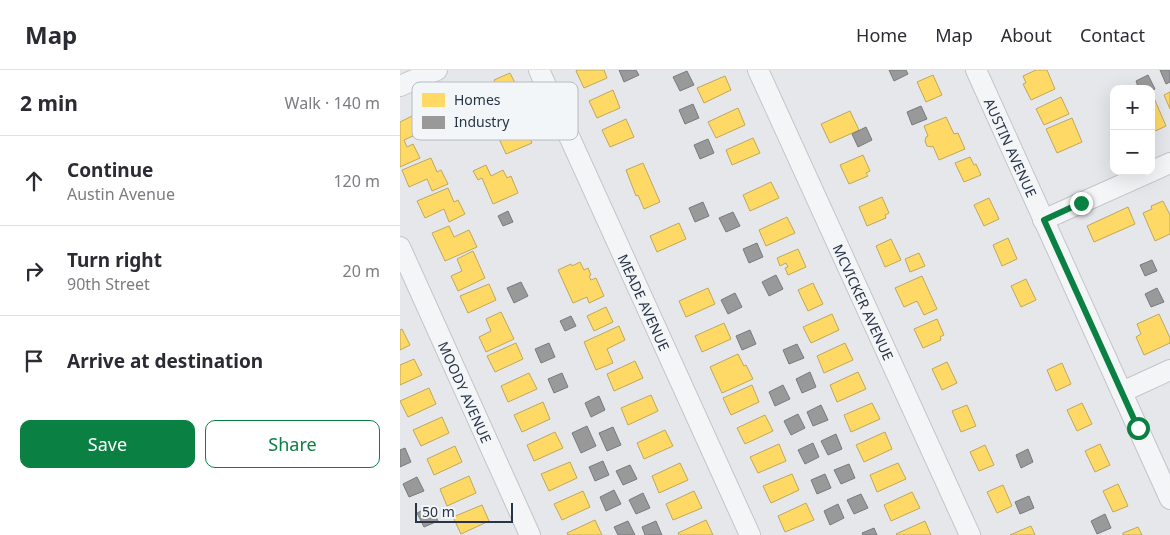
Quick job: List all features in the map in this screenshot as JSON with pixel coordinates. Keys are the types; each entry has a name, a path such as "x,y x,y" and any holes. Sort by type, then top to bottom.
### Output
{"street":[{"path":"400,86 437,70"},
{"name":"MEADE AVENUE","path":"539,70 544,82"},
{"name":"MCVICKER AVENUE","path":"758,70 970,535"},
{"name":"AUSTIN AVENUE","path":"976,70 1170,499"},
{"name":"MEADE AVENUE","path":"571,140 750,535"},
{"path":"1044,220 1170,163"},
{"name":"MOODY AVENUE","path":"400,247 530,535"},
{"path":"1122,392 1170,370"}],"building: Homes":[{"path":"577,70 604,70 607,78 584,88"},
{"path":"1036,70 1047,70 1055,89 1031,100 1023,84 1026,83 1023,76"},
{"path":"510,73 514,82 495,82 494,80"},
{"path":"933,75 942,95 926,102 917,82"},
{"path":"725,76 731,90 704,103 697,88"},
{"path":"613,90 620,108 597,118 589,101"},
{"path":"1170,92 1170,109 1164,95"},
{"path":"1061,97 1069,114 1044,125 1036,109"},
{"path":"1155,100 1166,126 1155,131"},
{"path":"738,108 745,125 716,138 708,122"},
{"path":"850,111 859,130 830,143 821,124"},
{"path":"412,116 412,136 404,140 407,147 413,144 420,158 400,167 400,122"},
{"path":"946,117 954,134 958,133 965,149 939,160 933,146 927,146 925,141 928,136 924,126"},
{"path":"1072,118 1082,142 1057,153 1046,129"},
{"path":"626,119 634,137 610,147 602,130"},
{"path":"753,138 760,153 732,165 726,150"},
{"path":"500,140 531,140 532,143 506,154"},
{"path":"863,155 870,171 866,173 868,176 849,184 840,165"},
{"path":"970,157 981,175 964,182 955,163"},
{"path":"431,158 437,172 441,170 448,184 432,191 427,179 409,187 402,170"},
{"path":"643,163 660,202 644,209 638,195 636,196 626,170"},
{"path":"486,165 491,176 503,170 507,178 511,176 518,193 493,204 482,178 478,180 473,171"},
{"path":"771,182 779,198 750,211 743,195"},
{"path":"448,188 454,202 458,200 465,214 449,222 444,209 425,218 417,201"},
{"path":"882,197 889,213 885,215 886,218 867,226 859,207"},
{"path":"989,198 999,219 984,226 974,205"},
{"path":"1163,201 1170,215 1170,234 1155,241 1143,213 1152,209 1151,206"},
{"path":"1128,207 1135,224 1094,242 1087,226"},
{"path":"787,217 795,233 766,246 759,230"},
{"path":"679,223 686,239 657,252 650,236"},
{"path":"449,226 454,237 469,230 477,247 445,261 432,233"},
{"path":"1008,238 1017,259 1002,266 993,245"},
{"path":"891,239 901,260 885,267 876,246"},
{"path":"798,249 806,267 788,275 785,268 788,267 786,263 780,266 777,258"},
{"path":"473,251 485,278 458,291 451,276 462,271 457,259"},
{"path":"919,253 925,266 910,272 905,259"},
{"path":"580,262 584,270 588,268 591,280 596,278 604,296 589,303 587,297 573,303 558,270"},
{"path":"922,276 937,309 924,315 917,301 904,307 895,288"},
{"path":"1026,279 1036,300 1021,307 1011,286"},
{"path":"813,283 823,304 808,311 798,290"},
{"path":"489,284 496,300 468,313 460,296"},
{"path":"708,288 715,304 686,317 679,301"},
{"path":"606,307 613,322 594,331 587,316"},
{"path":"501,312 514,339 486,352 479,337 491,331 486,319"},
{"path":"832,314 839,330 811,343 803,327"},
{"path":"1159,314 1170,338 1170,343 1144,355 1136,337 1141,334 1137,324"},
{"path":"937,319 944,335 940,337 941,340 923,348 914,329"},
{"path":"724,323 731,339 702,352 695,336"},
{"path":"619,326 625,340 607,349 613,363 596,370 584,342"},
{"path":"402,329 410,345 400,350 400,330"},
{"path":"516,343 523,359 495,372 487,356"},
{"path":"845,343 853,360 824,373 817,356"},
{"path":"738,354 753,379 722,393 710,367"},
{"path":"414,359 422,375 400,385 400,365"},
{"path":"635,361 643,378 614,391 607,374"},
{"path":"947,362 957,383 942,390 932,369"},
{"path":"1062,363 1071,384 1056,391 1047,370"},
{"path":"858,372 866,389 837,402 830,385"},
{"path":"529,373 537,389 508,402 501,386"},
{"path":"752,385 759,402 731,415 723,398"},
{"path":"429,388 436,404 408,417 400,401"},
{"path":"651,395 658,411 628,425 621,408"},
{"path":"543,402 550,419 522,432 514,415"},
{"path":"872,403 880,419 851,432 844,415"},
{"path":"1082,403 1092,424 1077,431 1067,410"},
{"path":"967,405 976,426 961,432 952,411"},
{"path":"765,415 773,431 745,444 737,428"},
{"path":"442,417 449,433 421,446 413,430"},
{"path":"665,430 673,446 644,459 637,443"},
{"path":"555,432 563,448 534,461 527,445"},
{"path":"885,432 892,449 864,462 856,445"},
{"path":"779,444 786,461 758,473 750,457"},
{"path":"1100,444 1110,465 1095,472 1085,451"},
{"path":"985,445 994,465 979,471 970,452"},
{"path":"455,446 462,462 434,475 427,459"},
{"path":"570,462 577,478 549,491 541,474"},
{"path":"680,463 688,480 659,493 652,476"},
{"path":"898,463 906,479 877,492 870,475"},
{"path":"792,474 799,490 771,503 763,486"},
{"path":"469,476 476,493 447,506 440,489"},
{"path":"1118,484 1128,506 1113,512 1103,491"},
{"path":"1003,485 1012,506 997,513 987,492"},
{"path":"583,491 590,507 562,520 554,504"},
{"path":"694,491 702,508 673,520 666,504"},
{"path":"912,492 920,508 891,521 884,505"},
{"path":"806,503 814,520 785,532 778,516"},
{"path":"482,505 489,521 461,534 453,517"},
{"path":"595,520 602,535 568,535 567,533"},
{"path":"706,520 713,535 679,535 678,533"},
{"path":"925,521 931,535 896,534"},
{"path":"1031,526 1035,535 1010,535"},
{"path":"1138,527 1142,535 1123,535 1123,533"}],"building: Industry":[{"path":"619,70 636,70 639,75 624,82"},
{"path":"889,70 906,70 908,74 894,81"},
{"path":"1160,70 1170,70 1170,82 1166,84"},
{"path":"687,71 694,85 680,91 673,77"},
{"path":"1148,75 1153,85 1138,85 1136,81"},
{"path":"693,104 699,118 685,124 679,110"},
{"path":"921,106 927,119 912,125 907,112"},
{"path":"866,127 872,140 858,147 852,134"},
{"path":"708,139 714,153 700,159 694,145"},
{"path":"703,202 709,216 695,222 689,208"},
{"path":"508,211 513,222 503,226 498,216"},
{"path":"733,212 740,226 726,232 719,218"},
{"path":"757,243 763,257 749,263 743,249"},
{"path":"1152,260 1157,271 1145,276 1140,265"},
{"path":"776,275 783,289 769,296 762,282"},
{"path":"521,282 528,296 514,303 507,288"},
{"path":"1157,288 1164,302 1151,307 1145,294"},
{"path":"735,293 742,307 728,314 721,300"},
{"path":"571,316 576,326 565,331 560,321"},
{"path":"750,330 756,344 742,350 736,336"},
{"path":"549,343 555,357 541,363 535,349"},
{"path":"797,344 804,358 789,364 783,350"},
{"path":"810,372 816,387 802,393 796,379"},
{"path":"562,373 568,387 554,393 548,379"},
{"path":"783,385 790,399 775,406 769,392"},
{"path":"599,396 605,410 591,417 585,403"},
{"path":"821,405 828,420 813,426 807,412"},
{"path":"798,414 805,428 791,435 784,421"},
{"path":"587,426 596,446 581,453 572,433"},
{"path":"613,427 621,445 607,451 599,433"},
{"path":"836,434 842,449 828,455 821,441"},
{"path":"813,443 819,457 805,464 798,450"},
{"path":"405,448 411,462 400,467 400,450"},
{"path":"1028,449 1033,462 1021,468 1016,455"},
{"path":"603,461 609,475 595,481 589,467"},
{"path":"849,464 855,478 841,484 834,470"},
{"path":"630,465 637,479 623,485 616,471"},
{"path":"825,474 831,488 817,494 811,480"},
{"path":"417,477 424,491 409,497 403,484"},
{"path":"614,490 621,504 606,511 600,497"},
{"path":"643,493 650,508 636,514 629,500"},
{"path":"861,494 868,508 854,514 847,500"},
{"path":"1029,496 1034,508 1020,514 1015,502"},
{"path":"838,504 844,518 830,525 824,511"},
{"path":"431,506 438,521 424,527 417,513"},
{"path":"1105,514 1111,528 1097,534 1091,521"},
{"path":"628,521 635,535 618,535 614,527"},
{"path":"656,521 662,535 645,535 642,527"},
{"path":"874,528 877,535 863,535 862,533"}],"route":[{"path":"1081,203 1044,220 1138,428"}]}
